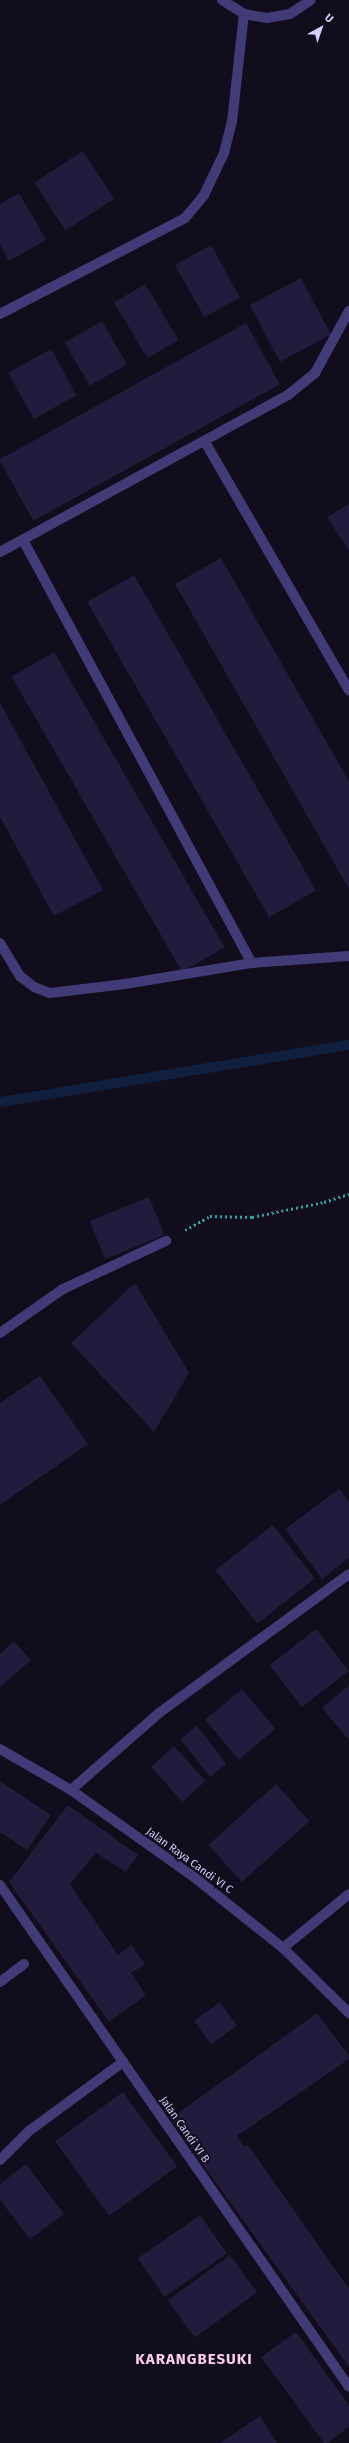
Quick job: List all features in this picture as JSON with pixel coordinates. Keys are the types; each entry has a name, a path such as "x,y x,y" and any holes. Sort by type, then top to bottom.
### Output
{"street":[{"path":"222,0 244,14 267,18 290,14 311,0"},
{"path":"0,314 185,218 204,195 224,153 232,122 244,14"},
{"path":"0,552 205,442 288,395 315,373 349,311"},
{"path":"205,442 349,690"},
{"path":"23,540 252,963"},
{"path":"0,943 20,976 34,987 50,993 126,984 252,963 349,956"},
{"path":"0,1333 63,1289 166,1242"},
{"path":"71,1790 159,1713 349,1574"},
{"name":"Jalan Raya Candi VI C","path":"0,1749 71,1790 194,1878 283,1948 347,2007"},
{"name":"Jalan Candi VI B","path":"0,1885 349,2387"},
{"path":"283,1948 349,1894"},
{"path":"0,1982 24,1964"},
{"path":"0,2160 29,2131 123,2062"}],"path":[{"path":"166,1242 210,1216 252,1217 324,1202 349,1194"}],"building":[{"path":"83,151 114,199 65,230 34,183"},
{"path":"19,193 46,240 9,261 0,245 0,204"},
{"path":"211,245 240,297 204,317 175,265"},
{"path":"301,278 331,335 280,362 250,305"},
{"path":"145,284 178,340 148,358 114,303"},
{"path":"102,321 127,364 90,386 65,342"},
{"path":"246,323 280,384 33,521 0,459"},
{"path":"51,349 77,395 34,419 8,373"},
{"path":"349,504 349,551 327,517"},
{"path":"221,558 349,781 349,889 175,584"},
{"path":"134,575 316,890 269,917 87,602"},
{"path":"54,652 225,947 182,972 12,676"},
{"path":"0,703 103,890 54,916 0,817"},
{"path":"149,1197 164,1235 105,1259 90,1221"},
{"path":"135,1283 189,1373 154,1432 71,1343"},
{"path":"40,1376 88,1444 0,1505 0,1403"},
{"path":"339,1489 349,1502 349,1558 322,1579 285,1529"},
{"path":"273,1525 315,1579 257,1624 215,1570"},
{"path":"316,1629 349,1671 302,1707 270,1665"},
{"path":"14,1641 31,1660 0,1687 0,1654"},
{"path":"349,1685 349,1737 347,1738 322,1708"},
{"path":"242,1689 275,1729 239,1760 205,1720"},
{"path":"197,1726 227,1764 210,1777 180,1739"},
{"path":"174,1746 205,1781 182,1802 151,1767"},
{"path":"0,1781 51,1815 27,1850 0,1832"},
{"path":"276,1784 309,1821 242,1882 208,1845"},
{"path":"68,1805 138,1855 126,1872 96,1853 70,1884 118,1955 131,1945 145,1964 131,1973 146,1995 109,2022 9,1882"},
{"path":"220,2002 237,2025 211,2044 194,2021"},
{"path":"317,2013 349,2056 349,2059 237,2136 243,2146 248,2145 349,2289 349,2367 170,2119"},
{"path":"123,2092 177,2166 109,2216 55,2141"},
{"path":"26,2164 64,2214 30,2239 0,2200 0,2184"},
{"path":"200,2215 227,2254 165,2297 138,2259"},
{"path":"230,2255 257,2292 195,2337 168,2300"},
{"path":"296,2332 349,2405 349,2427 327,2443 324,2443 261,2357"},
{"path":"260,2416 277,2443 220,2443"}],"waterway":[{"path":"0,1102 349,1045"}],"district":[{"name":"KARANGBESUKI","path":"194,2360"}]}
